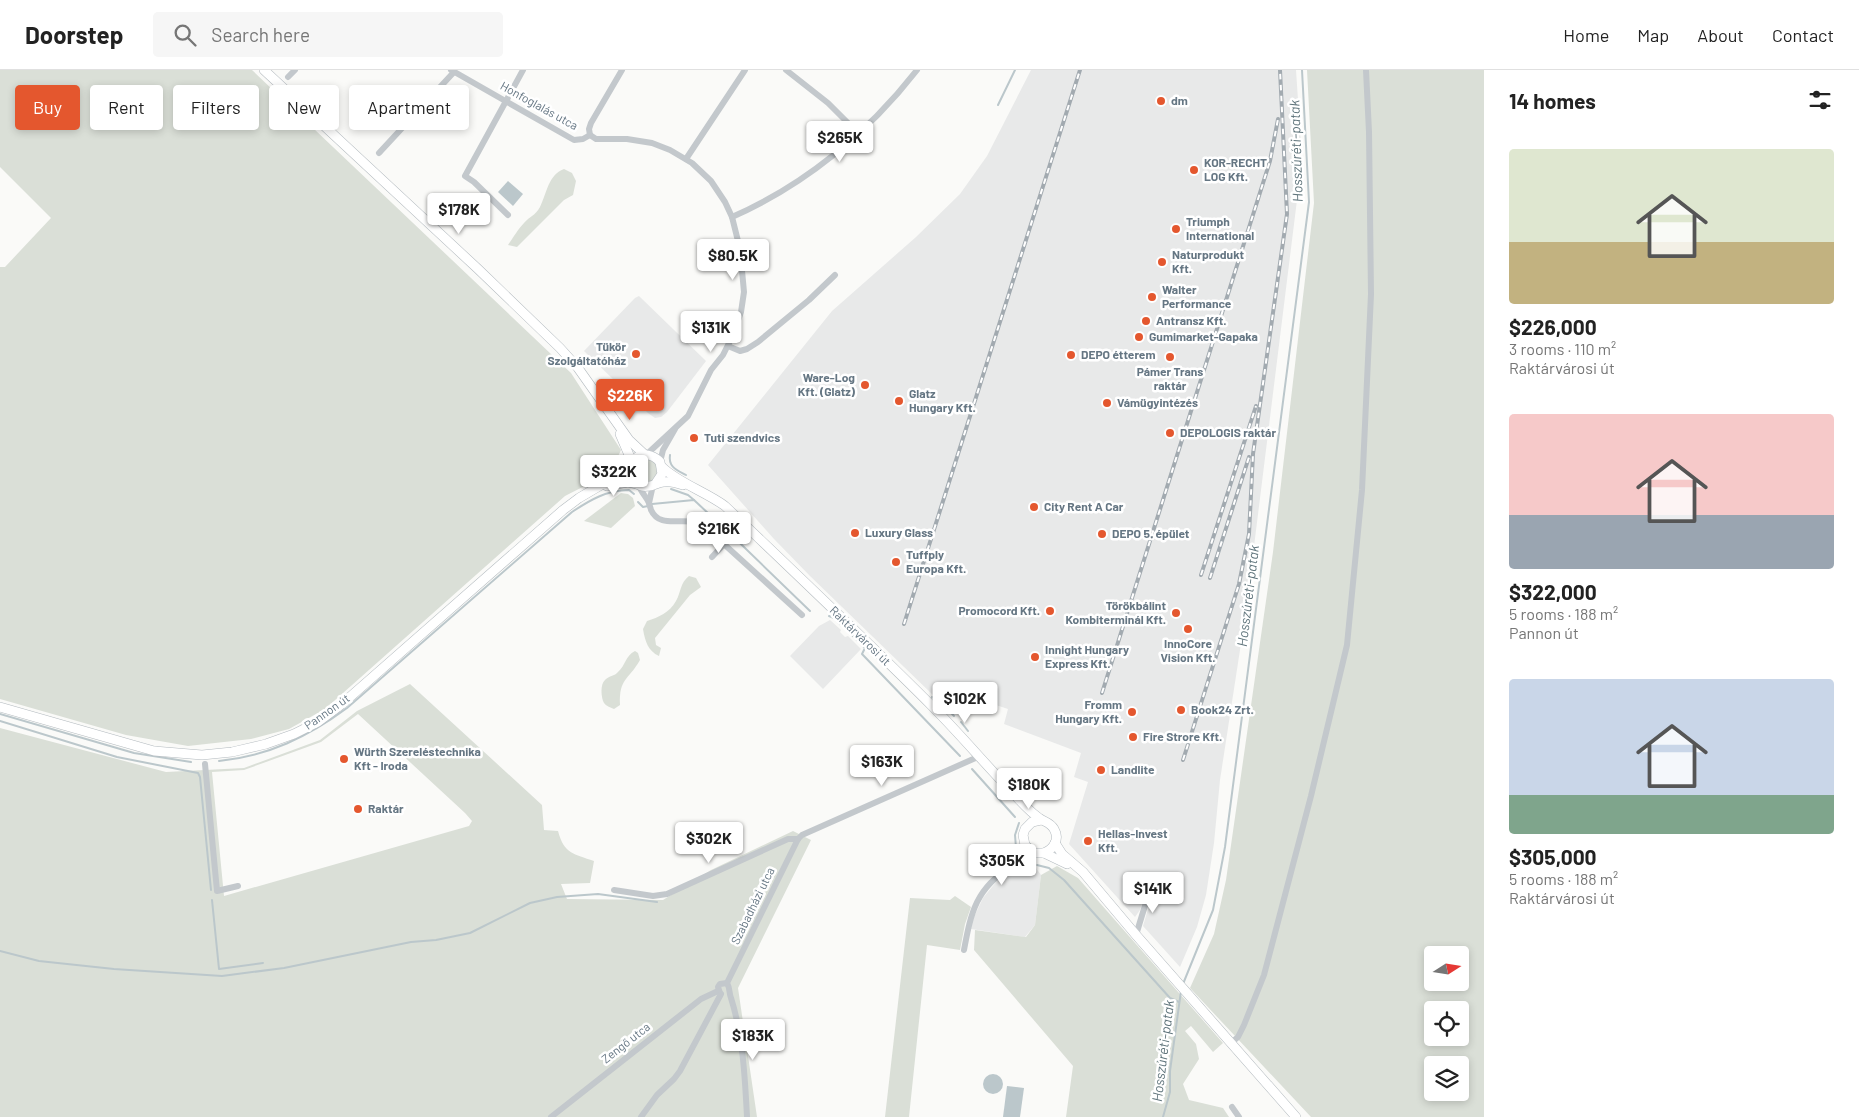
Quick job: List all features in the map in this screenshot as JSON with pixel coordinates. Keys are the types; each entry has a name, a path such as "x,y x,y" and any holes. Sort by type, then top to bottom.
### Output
{"main road":[{"path":"264,70 560,348 578,368 601,402 625,444 631,465 631,477 638,485"},
{"name":"Raktárvárosi út","path":"601,402 633,444 646,454 654,456 661,465 678,479 711,496 731,512 902,676 980,756 1013,794 1042,820 1050,824 1056,835 1055,843 1062,854 1083,872 1296,1117"},
{"path":"631,465 637,457 646,454"},
{"name":"Pannon út","path":"0,707 154,751 190,755 232,752 266,744 294,734 318,722 342,704 562,510 631,465"},
{"path":"654,484 660,478 661,465"},
{"name":"Pannon út","path":"590,492 628,482 638,485"},
{"name":"Raktárvárosi út","path":"638,485 646,487 670,482 698,489"},
{"name":"Raktárvárosi út","path":"1013,794 1024,811 1027,826"},
{"path":"1034,853 1027,848 1024,842 1024,832 1027,826 1035,821 1042,820"},
{"path":"1044,853 1052,848 1055,843"},
{"name":"Raktárvárosi út","path":"1034,853 1044,853 1059,859 1088,879"}],"street":[{"path":"288,77 295,70"},
{"path":"508,215 474,182 465,176 523,70"},
{"path":"590,135 591,123 622,70"},
{"path":"686,159 745,70"},
{"path":"786,70 828,103 858,133"},
{"path":"732,217 813,171 858,133 900,92 917,70"},
{"path":"1231,1043 1238,1037 1244,1025 1264,975 1311,796 1347,645 1362,490 1371,294 1369,132 1366,70"},
{"path":"441,85 453,71"},
{"name":"Honfoglalás utca","path":"453,71 574,140 583,139 590,135 596,140 627,139 664,147 686,159 714,185 732,217 741,257 744,286 741,312 728,346 711,370 688,416 675,429"},
{"path":"379,152 400,130"},
{"path":"728,346 740,351 758,342 809,300 834,275"},
{"path":"646,454 675,429"},
{"path":"661,465 663,450 675,429"},
{"path":"649,503 654,484"},
{"path":"638,485 651,510 660,520 669,522 695,521 704,526 802,615"},
{"path":"712,556 724,544"},
{"path":"614,890 653,896 662,895 788,839 798,839 809,830 980,756"},
{"path":"204,764 217,891 238,886"},
{"name":"Szabadházi utca","path":"727,984 798,839"},
{"path":"1024,842 1013,866 1034,853"},
{"path":"964,950 972,915 978,900 995,877 1012,866"},
{"path":"1136,935 1151,886"},
{"path":"641,1117 661,1091 680,1072 719,992 720,984 727,984 734,1009 740,1044 747,1117"},
{"path":"719,992 727,994 729,991"},
{"name":"Zengő utca","path":"551,1117 701,999 719,992"},
{"path":"1232,1107 1239,1117"}],"shaded area":[{"path":"0,70 252,70 269,86 269,130 315,130 571,373 621,450 610,473 565,496 325,709 289,729 251,739 188,746 126,735 0,699 0,267 5,267 51,218 0,167"},
{"path":"1031,70 1296,70 1301,145 1297,200 1246,611 1220,780 1214,843 1206,895 1197,927 1180,967 1143,926 1155,885 1149,884 1140,910 1135,917 1069,844 1088,782 1074,777 1081,753 1004,724 1008,709 987,702 964,696 956,714 938,696 934,696 810,576 708,465 832,311 916,237 960,194 987,156"},
{"path":"1307,70 1484,70 1484,1117 1311,1117 1190,988 1214,934 1226,880 1273,552 1314,203"},
{"path":"564,169 572,173 576,181 573,195 564,200 517,247 508,245 522,225 538,210 551,180"},
{"path":"508,181 523,194 513,206 498,192"},
{"path":"639,296 706,361 667,412 661,417 655,418 584,351"},
{"path":"646,458 651,459 657,465 657,475 651,481 646,482 641,481 635,475 634,470 635,465 641,459"},
{"path":"621,493 628,494 633,498 635,506 611,528 584,521"},
{"path":"689,576 696,578 701,587 690,595 655,638 656,645 661,648 659,656 648,645 643,629 647,621 656,618 670,609"},
{"path":"830,620 841,630 840,632 845,637 848,636 861,649 823,689 790,656 819,626"},
{"path":"635,651 638,653 640,660 623,684 620,705 614,709 607,706 603,701 602,695 603,682 618,672 629,655"},
{"path":"410,684 542,805 544,830 558,831 560,839 567,849 594,861 590,883 561,884 567,899 663,900 711,870 793,831 811,840 738,988 757,1117 0,1117 0,728 166,772 244,768 320,740 357,711","holes":["358,714 472,821 469,826 224,896 212,772 244,770 321,742"]},
{"path":"1033,864 1041,875 1035,925 1025,937 971,929 973,919 983,898 1001,876"},
{"path":"1057,866 1078,878 1223,1043 1213,1052 1191,1026 1185,1031 1196,1044 1199,1059 1183,1084 1189,1100 1223,1108 1229,1117 1066,1117 1073,1066 974,950 975,930 1026,937 1035,925 1041,875"},
{"path":"955,896 971,907 965,924 960,950 927,945 909,1117 885,1117 910,898 950,900"},
{"path":"993,1074 1000,1077 1003,1084 1000,1091 993,1094 986,1091 983,1084 986,1077"},
{"path":"1007,1086 1024,1088 1020,1117 1003,1117"}],"waterway":[{"path":"998,105 1015,70"},
{"name":"Hosszúréti-patak","path":"1183,984 1213,910 1225,847 1309,202 1302,70"},
{"path":"670,455 672,465 676,470 686,475"},
{"path":"671,489 688,495 694,500"},
{"path":"219,761 271,750 317,728 347,708 572,512 606,494 621,490 629,490 634,494"},
{"path":"652,504 694,500 710,515"},
{"path":"638,502 643,507 648,506"},
{"path":"716,520 810,611"},
{"path":"829,616 842,626"},
{"path":"851,634 865,648 862,654 960,756"},
{"path":"932,697 942,702"},
{"path":"946,707 954,716"},
{"path":"0,714 134,753 191,762"},
{"path":"0,721 117,757 198,773 200,777 211,890"},
{"path":"961,722 968,731"},
{"path":"972,769 1015,817"},
{"path":"1016,848 1015,835 1019,823"},
{"path":"1037,865 1049,868 1064,880 1170,998 1179,1002"},
{"path":"0,951 39,961 114,969 222,976 284,968 411,942 436,940 470,933 530,903 557,897 598,894 657,902"},
{"path":"212,900 219,969 263,963"},
{"name":"Hosszúréti-patak","path":"1163,1117 1170,1092 1170,1071 1181,991"}],"railway":[{"path":"904,624 1080,70"},
{"path":"1183,760 1239,584 1249,534 1253,454 1287,214 1280,70"},
{"path":"1102,693 1270,161 1278,119"},
{"path":"1201,575 1256,406"},
{"path":"1210,578 1249,457"}],"place":[{"name":"dm","path":"1161,101"},
{"name":"KOR-RECHT LOG Kft.","path":"1194,170"},
{"name":"Triumph International","path":"1176,229"},
{"name":"Naturprodukt Kft.","path":"1162,262"},
{"name":"Walter Performance","path":"1152,297"},
{"name":"Antransz Kft.","path":"1146,321"},
{"name":"Gumimarket-Gapaka","path":"1139,337"},
{"name":"Tükör Szolgáltatóház","path":"636,354"},
{"name":"DEPO étterem","path":"1071,355"},
{"name":"Pámer Trans raktár","path":"1170,357"},
{"name":"Ware-Log Kft. (Glatz)","path":"865,385"},
{"name":"Glatz Hungary Kft.","path":"899,401"},
{"name":"Vámügyintézés","path":"1107,403"},
{"name":"DEPOLOGIS raktár","path":"1170,433"},
{"name":"Tuti szendvics","path":"694,438"},
{"name":"City Rent A Car","path":"1034,507"},
{"name":"Luxury Glass","path":"855,533"},
{"name":"DEPO 5. épület","path":"1102,534"},
{"name":"Tuffply Europa Kft.","path":"896,562"},
{"name":"Promocord Kft.","path":"1050,611"},
{"name":"Törökbálint Kombiterminál Kft.","path":"1176,613"},
{"name":"InnoCore Vision Kft.","path":"1188,629"},
{"name":"Innight Hungary Express Kft.","path":"1035,657"},
{"name":"Book24 Zrt.","path":"1181,710"},
{"name":"Fromm Hungary Kft.","path":"1132,712"},
{"name":"Fire Strore Kft.","path":"1133,737"},
{"name":"Würth Szereléstechnika Kft - Iroda","path":"344,759"},
{"name":"Landlite","path":"1101,770"},
{"name":"Raktár","path":"358,809"},
{"name":"Hellas-Invest Kft.","path":"1088,841"}]}
